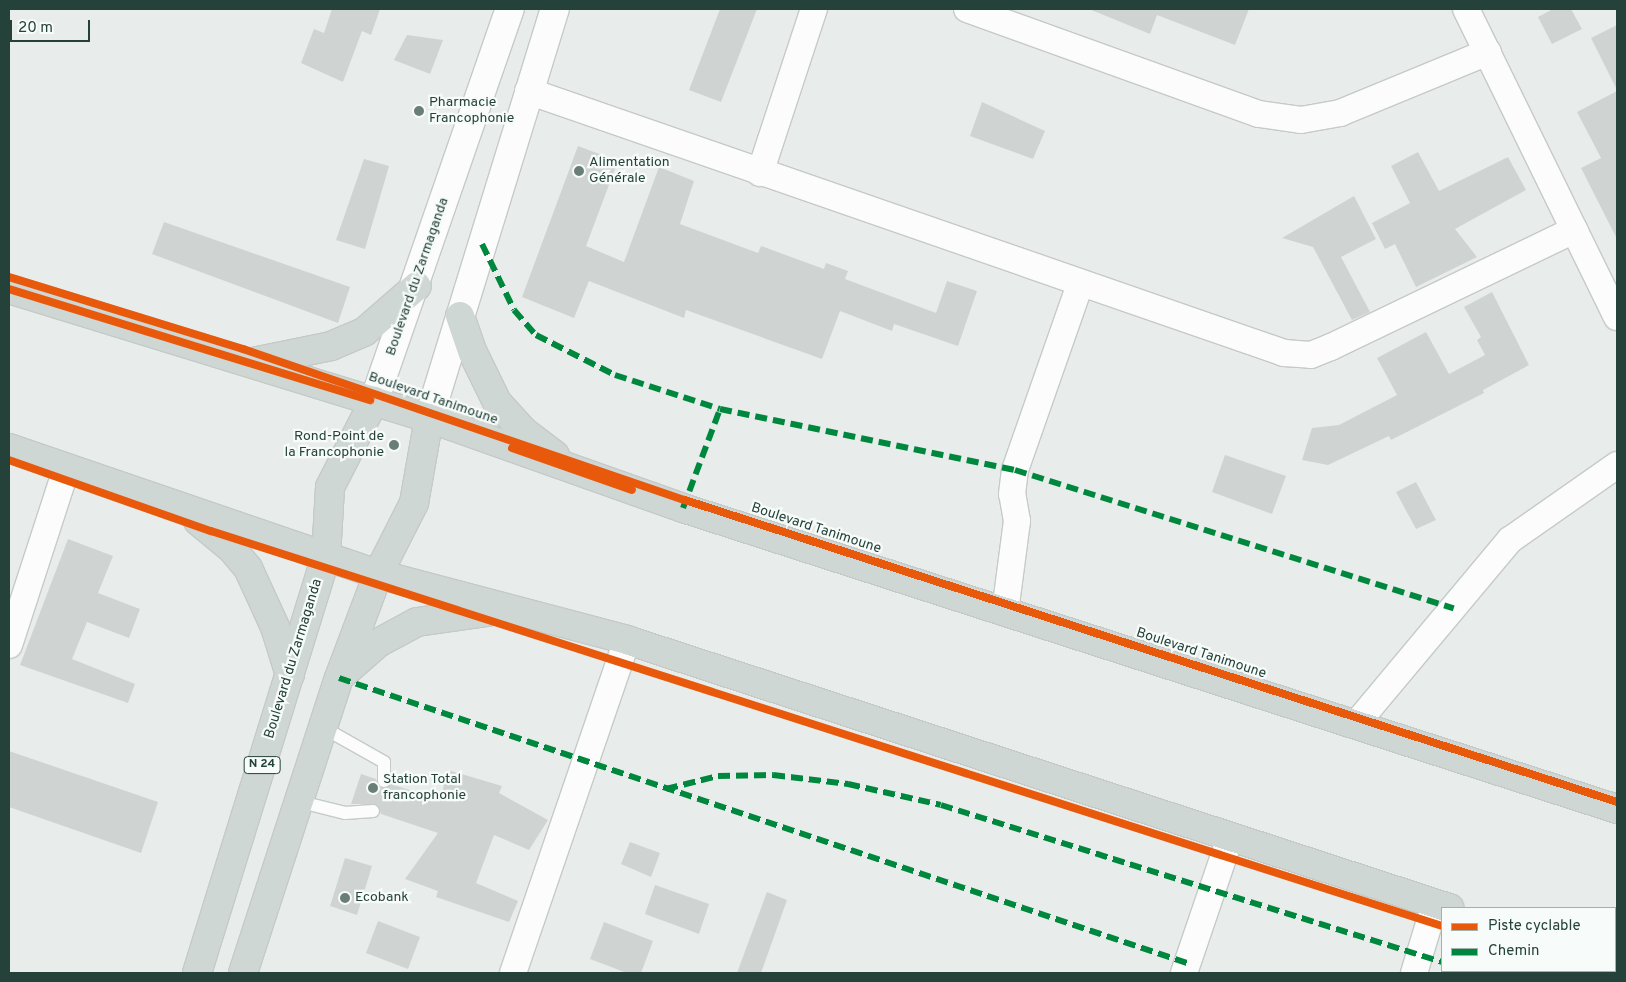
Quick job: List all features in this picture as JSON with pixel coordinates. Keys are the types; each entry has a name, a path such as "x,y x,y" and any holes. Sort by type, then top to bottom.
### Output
{"main road":[{"name":"Boulevard du Zarmaganda","path":"197,973 326,557 330,487 374,401 417,286 510,9"},
{"path":"243,973 301,802 322,727 339,678 378,574 414,503 429,418 554,9"},
{"path":"250,362 332,346 364,332 417,286"},
{"name":"Boulevard Tanimoune","path":"9,288 429,418 577,471 1005,612 1617,809"},
{"path":"460,316 472,352 497,402 523,431 577,471"},
{"path":"9,448 185,510 378,574 510,611 627,640 1442,906"},
{"path":"185,510 232,549 248,568 275,627 290,675"},
{"path":"339,678 378,643 417,622 465,612 510,611"}],"street":[{"path":"760,174 814,9"},
{"path":"968,9 1259,114 1301,120 1340,113 1488,52"},
{"path":"1466,9 1617,317"},
{"path":"528,91 760,174 1284,353 1311,355 1574,230"},
{"path":"1005,612 1016,530 1012,494 1015,470 1080,284"},
{"path":"1356,724 1510,540 1617,465"},
{"path":"9,645 67,467"},
{"path":"513,973 627,640"},
{"path":"1184,973 1230,838"},
{"path":"1414,973 1441,908"}],"lane":[{"path":"322,727 384,762 384,781"},
{"path":"301,802 345,813 373,812"}],"building":[{"path":"332,9 380,9 371,35 362,31 343,82 301,63 314,29 324,33"},
{"path":"720,9 757,9 721,102 689,90"},
{"path":"1089,9 1249,9 1235,45 1157,15 1150,34"},
{"path":"1553,9 1571,9 1582,29 1552,44 1538,17"},
{"path":"1617,25 1617,90 1591,38"},
{"path":"407,35 443,40 430,74 394,60"},
{"path":"1617,91 1617,239 1581,168 1601,158 1577,112"},
{"path":"982,102 1045,131 1033,159 970,136"},
{"path":"578,146 618,161 586,246 624,262 659,167 694,181 680,224 758,253 761,246 824,269 826,263 848,271 845,279 936,313 947,281 977,291 958,346 894,324 892,331 840,311 822,359 686,310 684,318 589,281 574,318 522,297"},
{"path":"1418,152 1439,191 1508,157 1526,190 1455,229 1477,257 1416,287 1395,244 1385,249 1372,223 1410,203 1391,166"},
{"path":"364,159 389,166 365,249 336,240"},
{"path":"1354,196 1376,239 1341,257 1370,312 1352,320 1313,247 1282,238"},
{"path":"164,222 350,287 338,323 152,254"},
{"path":"1492,292 1529,365 1483,390 1484,393 1391,440 1389,436 1328,465 1302,460 1312,428 1339,425 1397,395 1377,358 1426,332 1449,374 1485,355 1477,340 1481,337 1464,307"},
{"path":"1225,455 1286,476 1272,514 1212,492"},
{"path":"1416,482 1436,520 1416,529 1396,492"},
{"path":"68,539 113,556 98,593 140,609 129,638 87,622 72,659 135,684 128,703 20,665"},
{"path":"9,751 158,802 141,853 9,807"},
{"path":"448,770 502,786 499,793 548,820 529,850 494,835 476,883 518,901 509,922 436,897 438,891 405,879 438,833 381,814 376,804 351,804 361,774 376,779 380,788 391,784 440,800"},
{"path":"630,842 660,853 651,877 621,864"},
{"path":"345,858 372,866 357,915 330,906"},
{"path":"655,885 709,904 699,934 645,914"},
{"path":"767,892 787,900 761,973 737,973"},
{"path":"378,921 420,937 408,969 366,953"},
{"path":"604,922 653,941 641,973 627,973 590,959"}],"marked path":[{"path":"482,244 514,310 536,335 615,375 720,409 1015,470 1454,608"},
{"path":"683,508 720,409"},
{"path":"339,678 1187,963"},
{"path":"666,789 718,776 773,775 848,784 941,805 1441,962"},
{"path":"1477,972 1481,973"}],"cycle path":[{"path":"9,277 243,349 685,500 1617,802"},
{"path":"9,289 370,400"},
{"path":"512,448 632,490"},
{"path":"9,460 211,531 1441,926"}],"place":[{"name":"Pharmacie Francophonie","path":"419,111"},
{"name":"Alimentation Générale","path":"579,171"},
{"name":"Rond-Point de la Francophonie","path":"394,445"},
{"name":"Station Total francophonie","path":"373,788"},
{"name":"Ecobank","path":"345,898"}]}
